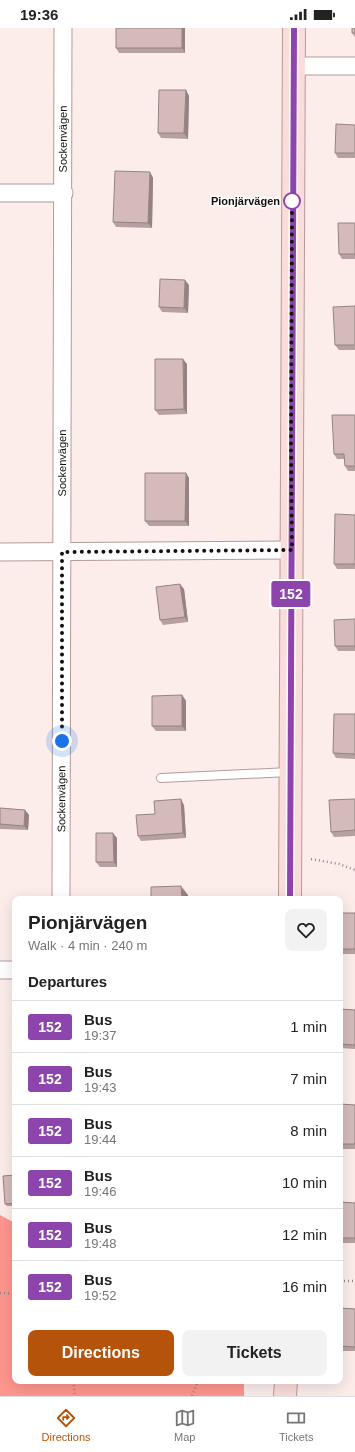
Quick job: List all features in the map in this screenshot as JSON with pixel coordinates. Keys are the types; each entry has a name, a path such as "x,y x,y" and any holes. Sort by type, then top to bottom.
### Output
{"street":[{"name":"Sockenvägen","path":"61,896 64,193 63,28"},
{"path":"290,896 294,28"},
{"path":"293,66 355,66"},
{"path":"0,193 64,193"},
{"path":"0,552 292,550"},
{"path":"0,970 12,970"},
{"path":"285,1396 286,1384"}],"lane":[{"path":"161,778 290,772"}],"path":[{"path":"290,859 309,859 339,864 355,870"},
{"path":"343,1281 355,1281"},
{"path":"0,1292 12,1294"},
{"path":"73,1384 75,1396"},
{"path":"192,1396 197,1384"}],"shaded area":[{"path":"0,1215 12,1221 12,1384 244,1384 244,1396 0,1396"}],"building":[{"path":"116,28 182,28 182,48 116,48"},
{"path":"352,28 355,28 355,33 352,33"},
{"path":"159,90 186,90 184,133 158,133"},
{"path":"336,124 355,125 355,153 335,153"},
{"path":"115,171 150,172 148,223 113,222"},
{"path":"338,223 355,223 355,254 339,254"},
{"path":"160,279 185,280 184,308 159,307"},
{"path":"355,306 355,345 335,345 333,307"},
{"path":"155,359 183,359 184,409 155,410"},
{"path":"332,415 355,415 355,466 345,466 344,454 334,454"},
{"path":"145,473 186,473 185,521 145,521"},
{"path":"335,514 355,515 355,564 334,564"},
{"path":"180,584 185,617 160,620 156,587"},
{"path":"355,619 355,646 335,646 334,620"},
{"path":"182,695 182,726 152,726 152,696"},
{"path":"334,714 355,714 355,754 333,753"},
{"path":"181,799 183,833 138,836 136,815 155,814 154,801"},
{"path":"355,799 355,830 331,832 329,800"},
{"path":"0,808 25,810 24,826 0,824"},
{"path":"96,833 113,833 114,862 96,862"},
{"path":"181,886 182,896 151,896 151,887"},
{"path":"343,913 355,913 355,949 343,949"},
{"path":"343,1009 355,1010 355,1045 343,1044"},
{"path":"343,1104 355,1105 355,1144 343,1144"},
{"path":"12,1175 12,1203 5,1204 3,1176"},
{"path":"343,1202 355,1203 355,1238 343,1238"},
{"path":"343,1308 355,1309 355,1347 343,1346"}],"bus line":[{"name":"152","path":"290,896 294,28"}],"place":[{"name":"Pionjärvägen","path":"292,201"}],"route":[{"path":"62,741 62,552 292,550 292,201"}]}
